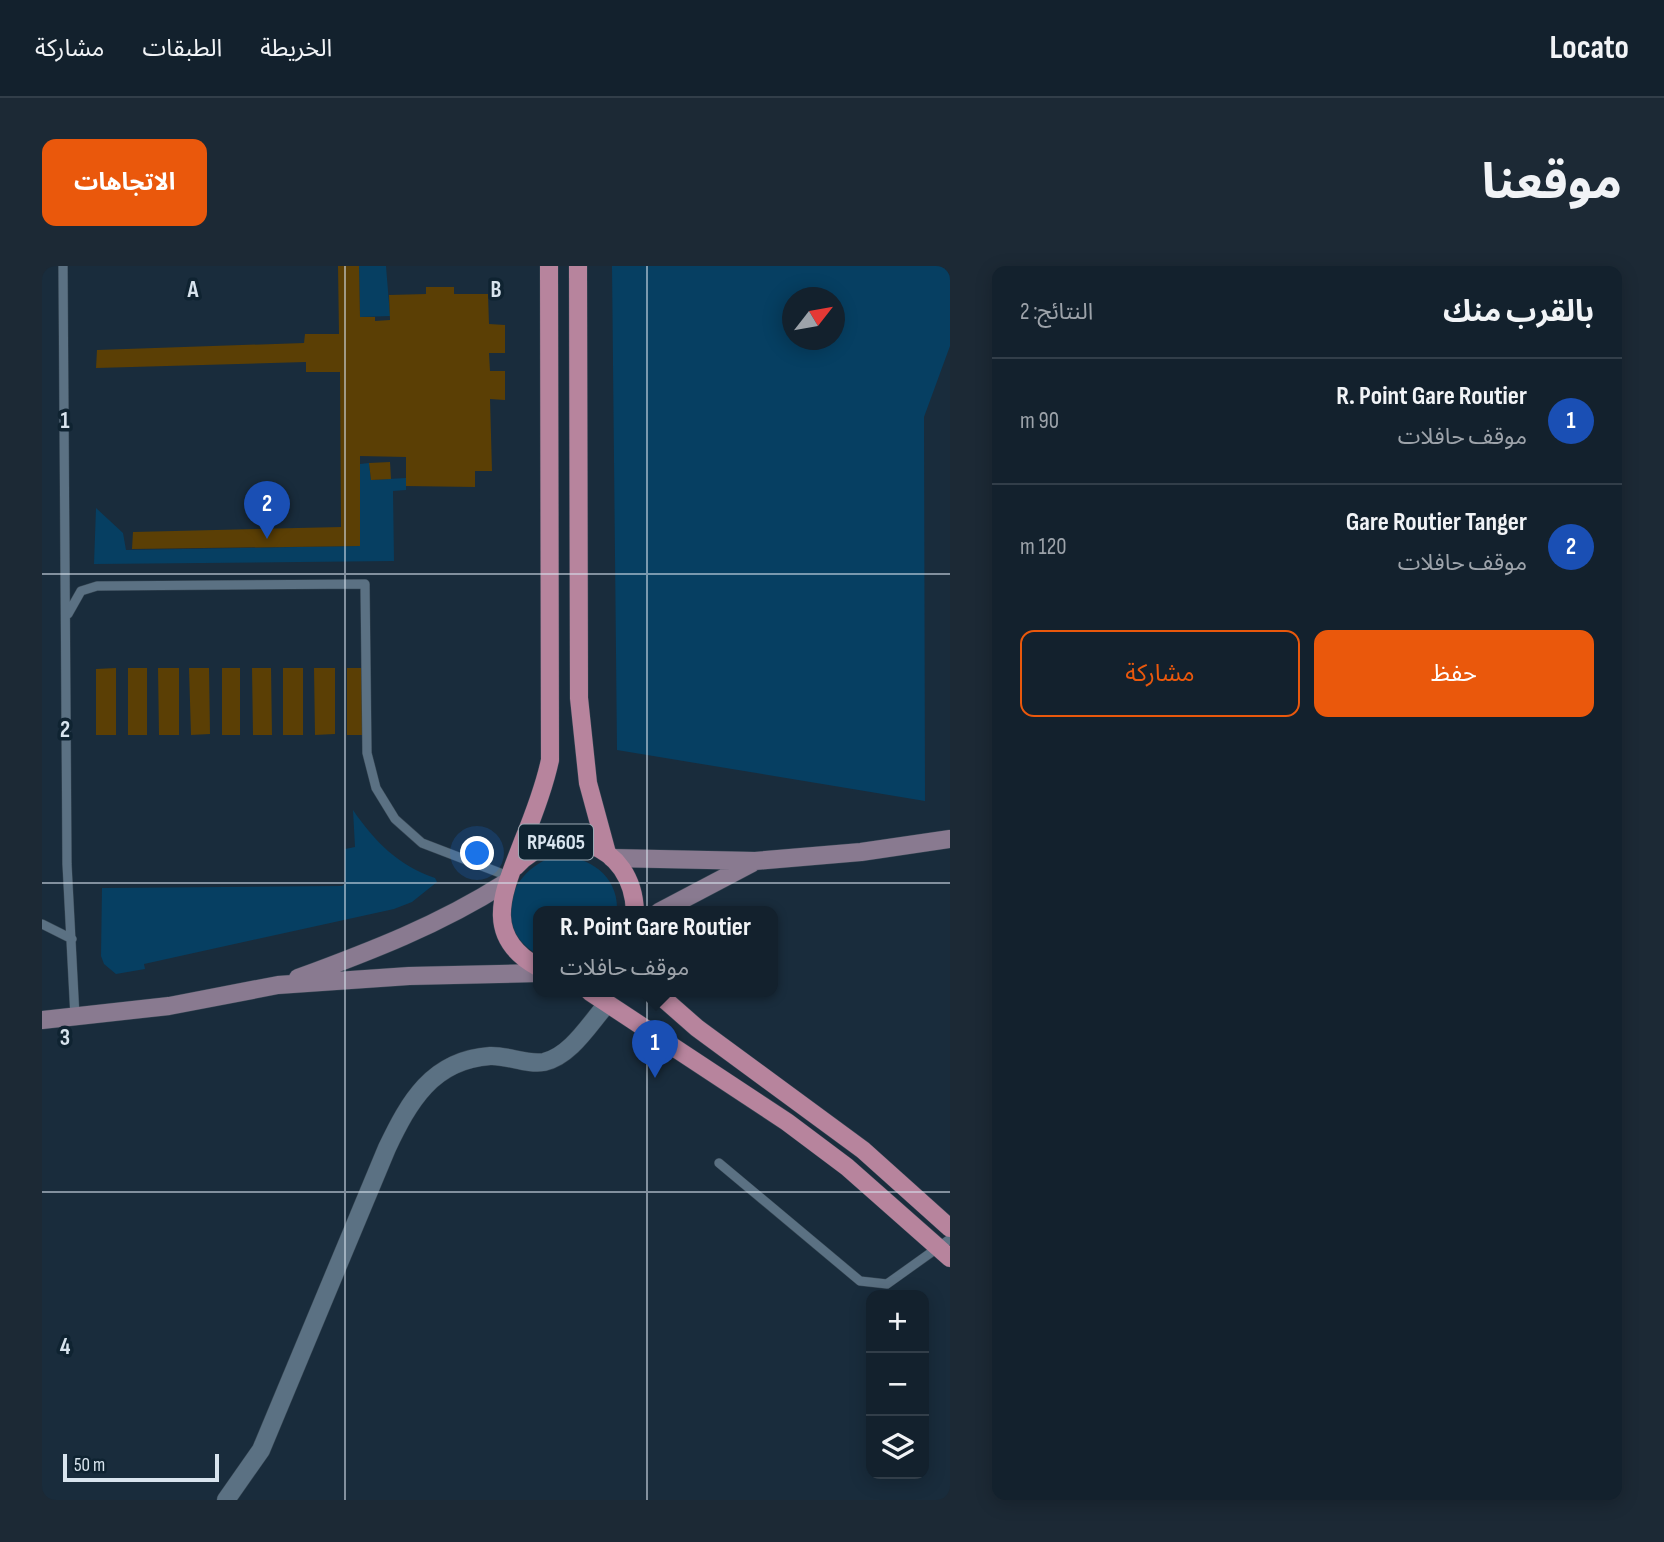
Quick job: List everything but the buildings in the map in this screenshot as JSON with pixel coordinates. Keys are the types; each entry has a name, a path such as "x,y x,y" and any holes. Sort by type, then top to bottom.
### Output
{"main road":[{"path":"508,876 543,791 550,760 549,266"},
{"path":"578,266 579,698 587,783 610,856"},
{"name":"RP4605","path":"533,964 522,958 504,931 500,915 508,876 527,854 546,844 567,840 588,844 610,856 630,882 634,906"},
{"path":"597,997 787,1122 947,1248"},
{"path":"662,997 696,1028 863,1150 950,1227"}],"street":[{"name":"RP4605","path":"610,856 755,861 861,852 950,839"},
{"name":"RP4605","path":"670,906 755,861"},
{"name":"RP4605","path":"278,985 397,942 458,914 508,876"},
{"name":"RP4605","path":"42,1020 169,1006 278,985 408,976 533,973"},
{"path":"226,1500 261,1450 409,1103 428,1081 457,1066 489,1056 544,1062 565,1052 607,1004"}],"lane":[{"path":"63,266 67,864 75,1017"},
{"path":"65,622 75,597 88,588 97,586 365,584 367,752 376,788 394,819 422,843 508,876"},
{"path":"42,924 72,939"},
{"path":"719,1163 860,1281 887,1284 947,1248"}],"shaded area":[{"path":"359,266 386,266 390,316 360,317"},
{"path":"612,266 950,266 950,346 924,417 925,801 617,750"},
{"path":"369,463 371,480 406,478 406,490 393,491 394,561 94,564 96,508 123,533 126,550 359,546 360,464"},
{"path":"353,810 388,851 422,873 435,878 437,882 412,902 394,909 144,964 145,969 116,974 104,964 101,956 102,888 342,886 345,884 345,849 355,847"},
{"path":"558,855 591,864 608,879 617,906 533,906 533,951 523,943 514,929 510,914 511,899 527,872"}],"place":[{"name":"Gare Routier Tanger","path":"267,539"},
{"name":"R. Point Gare Routier","path":"655,1078"}]}
